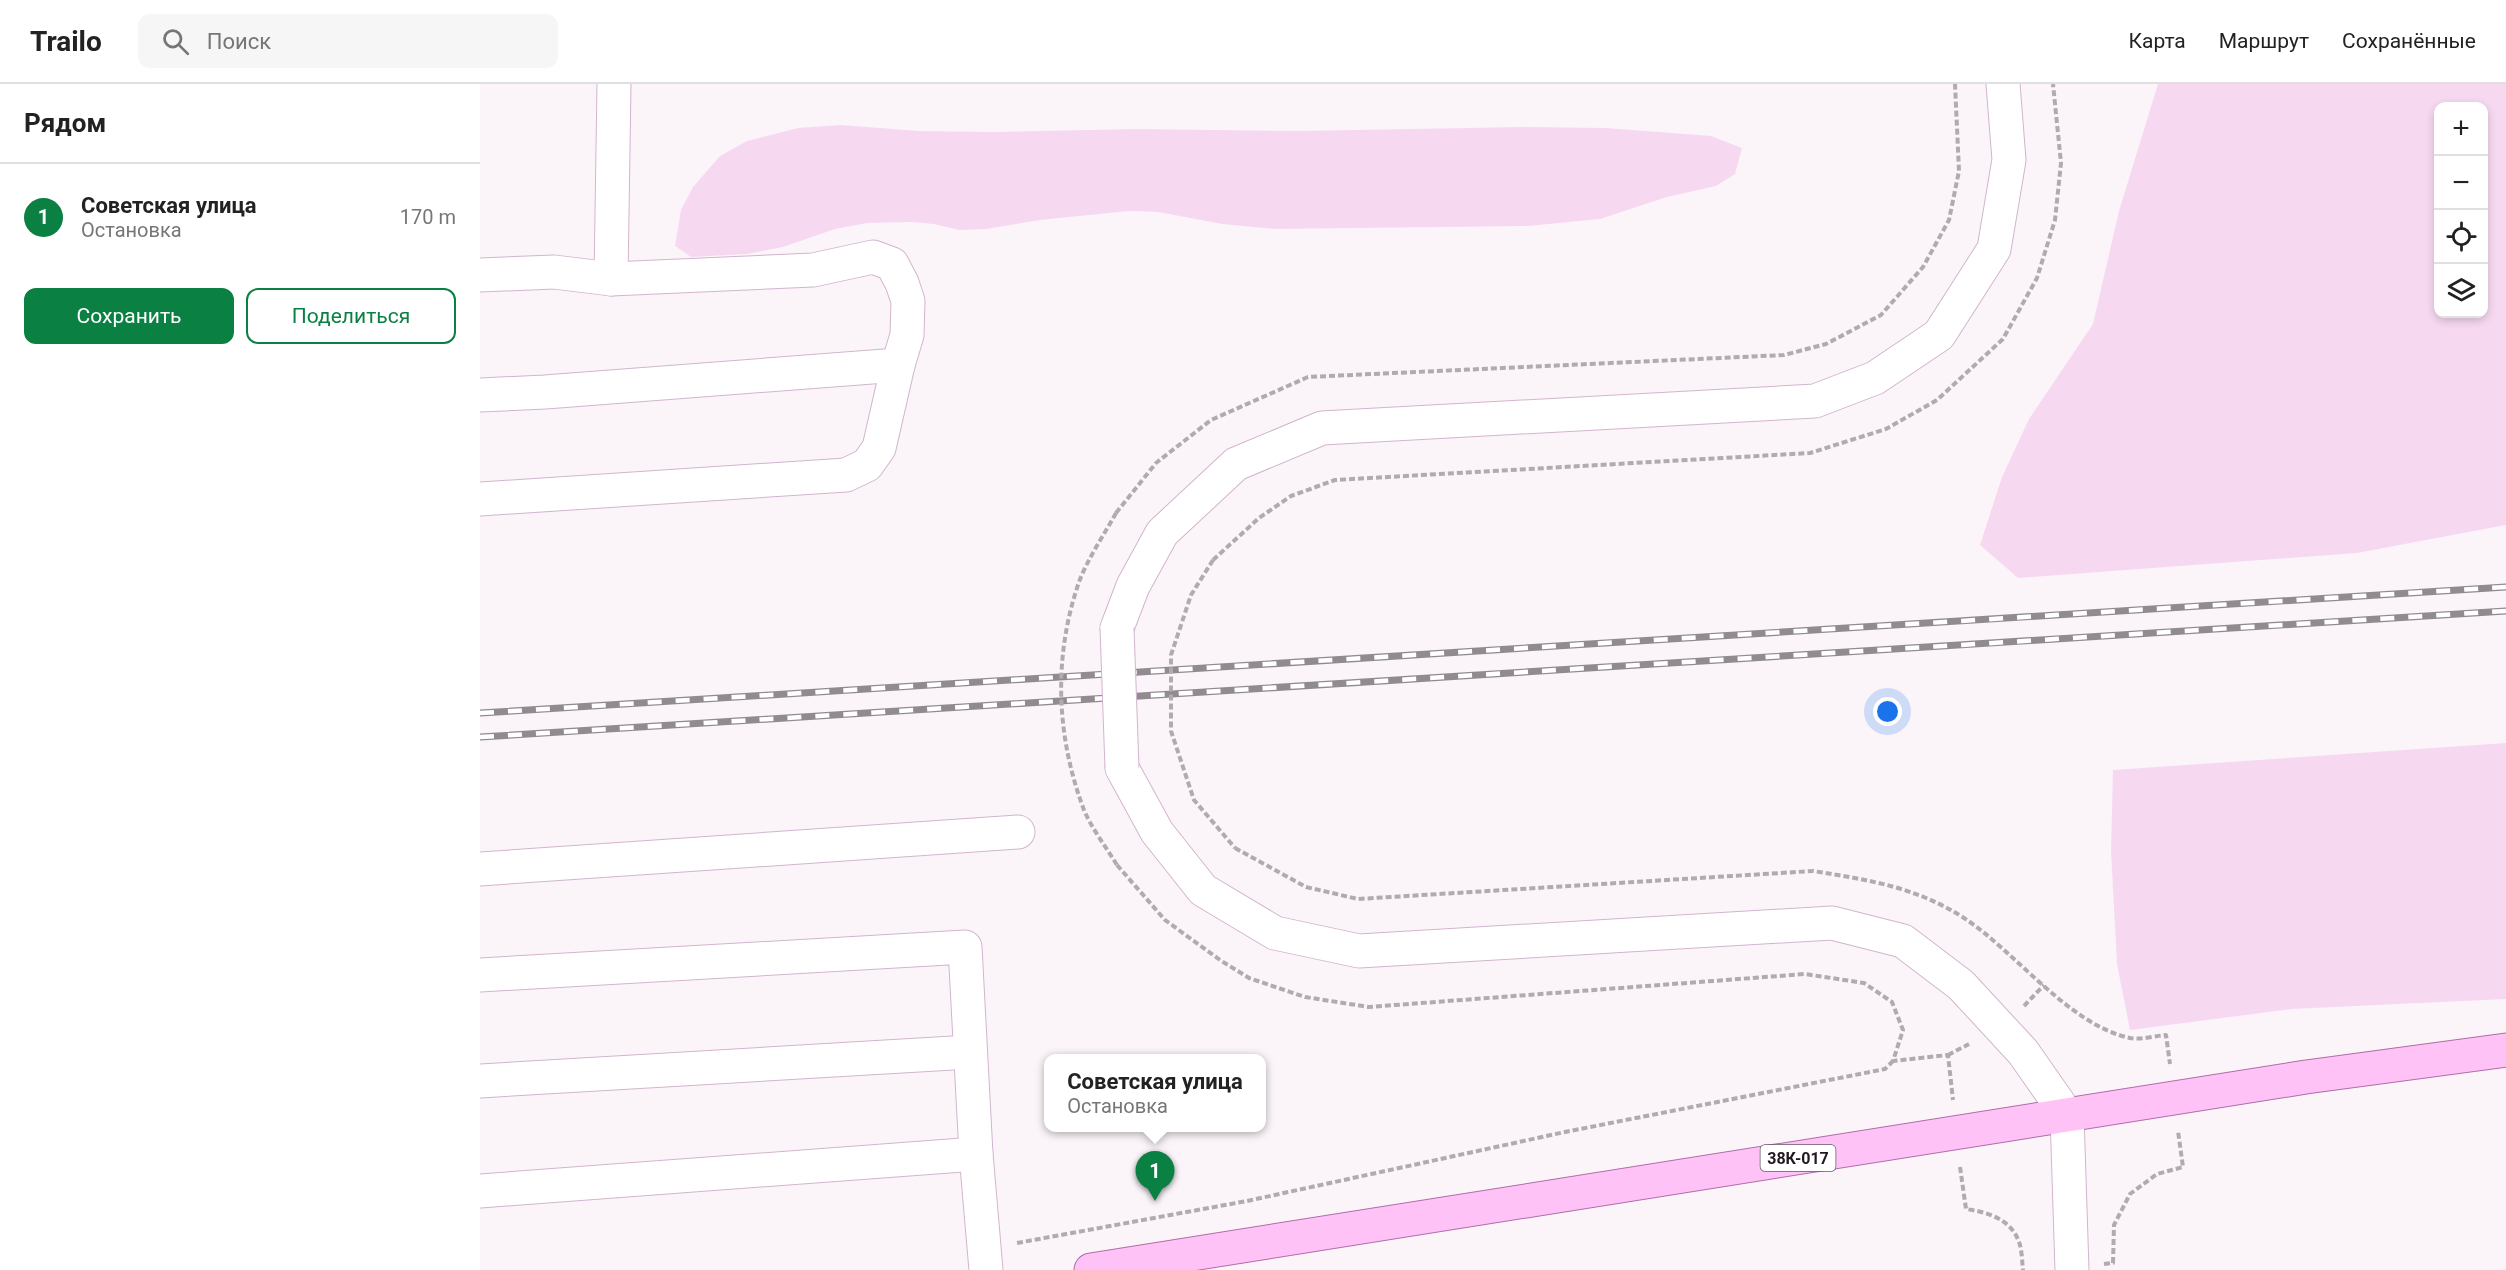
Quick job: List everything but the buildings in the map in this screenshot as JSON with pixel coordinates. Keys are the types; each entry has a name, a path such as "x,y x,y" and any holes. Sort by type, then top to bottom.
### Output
{"main road":[{"name":"38К-017","path":"1091,1270 2306,1077 2506,1050"}],"street":[{"path":"611,279 614,84"},
{"path":"2003,84 2009,160 1994,249 1939,335 1875,378 1815,401 1322,428 1236,464 1162,533 1133,586 1117,628 1122,768 1157,832 1203,890 1275,933 1359,951 1832,923 1903,942 1961,985 2023,1052 2067,1115 2072,1269"},
{"path":"480,275 554,272 611,279 813,270 873,256 892,264 908,301 907,335 879,448 867,465 846,475 480,499"},
{"path":"480,395 898,365"},
{"path":"480,869 1018,832"},
{"path":"480,975 965,948 976,1154 985,1260"},
{"path":"480,1081 970,1052"},
{"path":"480,1191 976,1154"}],"path":[{"path":"985,1260 1565,1132 1885,1069 1893,1061 1903,1030 1892,1002 1864,983 1805,974 1369,1007 1305,997 1249,978 1165,920 1117,865 1085,812 1062,722 1062,651 1080,581 1116,513 1156,463 1211,420 1308,377 1784,355 1826,344 1881,315 1923,267 1949,220 1959,171 1955,84"},
{"path":"1213,560 1191,595 1171,655 1171,731 1194,800 1235,848 1306,887 1358,899 1813,871 1909,890 1965,919 2069,1007 2110,1032 2132,1039 2166,1035 2183,1167 2157,1173 2130,1194 2114,1225 2113,1270"},
{"path":"1893,1061 1948,1055 1966,1209 1985,1211 2006,1223 2019,1241 2023,1270"},
{"path":"2072,1269 2113,1263"}],"shaded area":[{"path":"2158,84 2506,84 2506,525 2357,553 2018,578 1980,545 2002,477 2029,419 2093,324 2119,211"},
{"path":"841,125 919,131 993,132 1137,129 1298,131 1522,127 1606,128 1711,136 1742,148 1735,174 1716,186 1667,197 1600,219 1528,226 1274,229 1222,224 1158,212 1129,211 1040,220 986,229 959,230 934,224 911,222 867,223 835,229 783,247 747,254 691,257 675,246 681,210 693,187 720,156 747,141 798,128"},
{"path":"2506,743 2506,999 2292,1009 2130,1030 2117,964 2111,851 2113,770"}],"railway":[{"path":"480,713 2506,587"},
{"path":"480,737 2506,611"}],"place":[{"name":"Советская улица","path":"1155,1201"}]}
